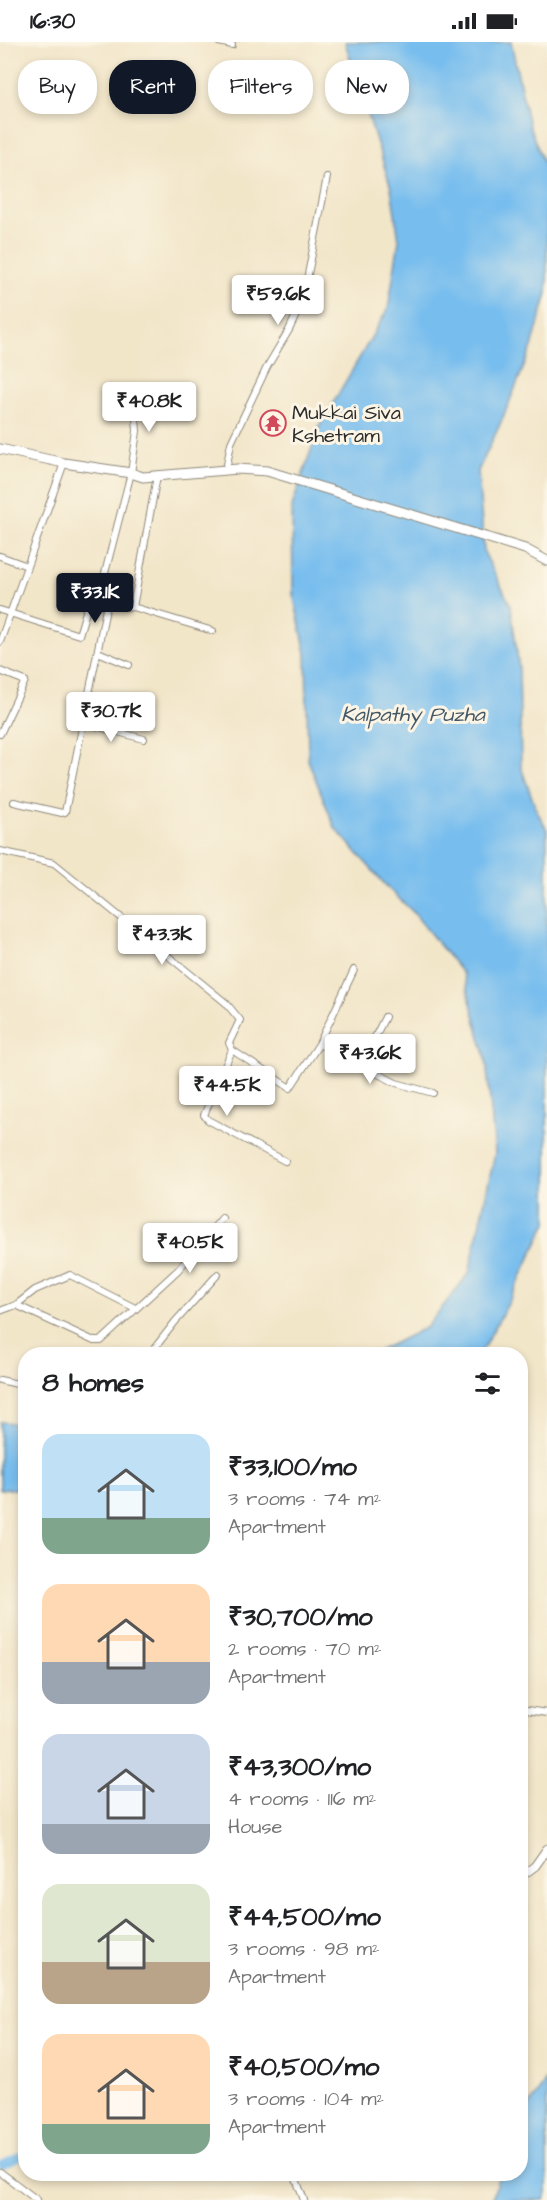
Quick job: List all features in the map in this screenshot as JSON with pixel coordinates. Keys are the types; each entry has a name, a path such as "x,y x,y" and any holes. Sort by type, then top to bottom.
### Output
{"main road":[{"path":"0,449 143,477 226,470 267,471 525,549 547,561"}],"street":[{"path":"219,42 232,45"},
{"path":"226,470 231,443 267,367 289,330 303,300 327,177"},
{"path":"14,802 65,812 108,599 105,573 131,473 137,431 134,392"},
{"path":"0,642 64,463"},
{"path":"133,607 157,476"},
{"path":"0,556 27,566"},
{"path":"108,599 127,608 133,607 213,631"},
{"path":"0,610 79,635 88,604"},
{"path":"98,652 129,665"},
{"path":"0,670 25,681 0,734"},
{"path":"84,723 144,739"},
{"path":"0,851 54,863 226,1003 240,1020 229,1043 232,1050 291,1088 319,1044 354,970"},
{"path":"360,1067 385,1017"},
{"path":"319,1044 360,1067 396,1083 433,1093"},
{"path":"232,1050 204,1115 208,1120 285,1161"},
{"path":"16,1305 94,1341 101,1341 178,1270 222,1218"},
{"path":"155,1347 218,1274"},
{"path":"0,1311 16,1305 35,1290 70,1275 135,1308"},
{"path":"0,1380 18,1384"},
{"path":"528,1710 547,1713"},
{"path":"528,1871 535,1866 547,1849"},
{"path":"0,2172 37,2200"},
{"path":"297,2181 304,2200"}],"water":[{"name":"Kalpathy Puzha","path":"345,42 511,42 529,126 547,171 547,293 532,347 478,471 484,552 511,606 519,668 521,767 536,809 547,830 547,1222 509,1302 484,1347 387,1347 427,1327 469,1273 495,1153 486,1059 463,974 413,912 389,889 335,828 308,760 306,653 293,594 292,506 319,427 388,309 399,240 391,188 368,114 409,114 409,60 351,60"},
{"path":"0,1422 18,1423 18,1489 0,1489"},
{"path":"547,2079 547,2193 544,2200 492,2200 497,2181 528,2181 528,2108"}],"waterway":[{"path":"2,2165 18,2158"}],"place":[{"name":"Mukkai Siva Kshetram","path":"273,423"}]}
